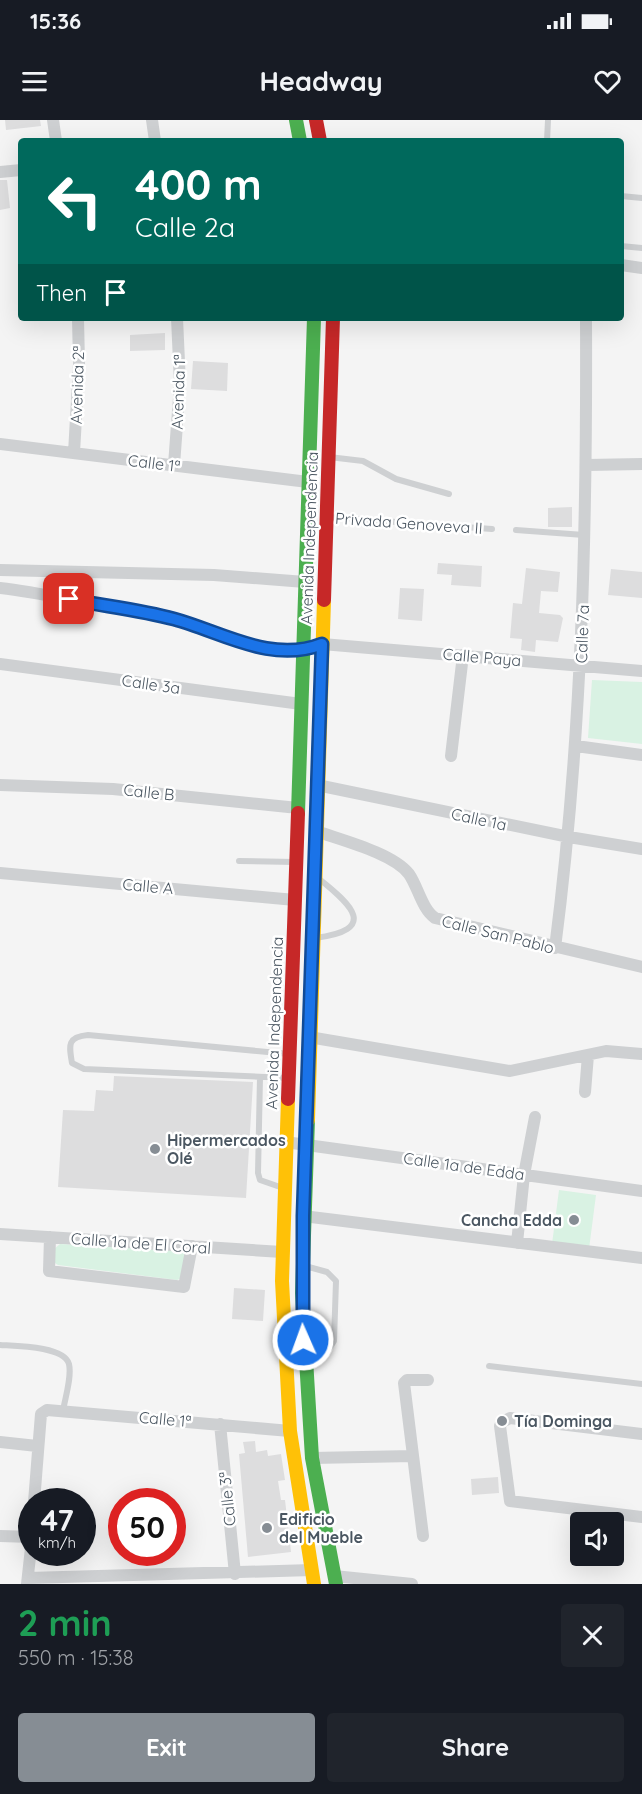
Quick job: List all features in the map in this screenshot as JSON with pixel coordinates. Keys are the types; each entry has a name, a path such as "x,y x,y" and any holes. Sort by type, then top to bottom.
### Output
{"main road":[{"path":"296,120 299,138"},
{"path":"316,120 319,138"},
{"name":"Avenida Independencia","path":"313,1577 286,1398 282,1252 314,321"},
{"name":"Avenida Independencia","path":"333,321 302,1265 304,1356 312,1458 335,1580"},
{"path":"296,868 314,874"},
{"path":"292,978 310,979"},
{"path":"286,1398 307,1396"}],"street":[{"path":"53,120 56,138"},
{"path":"152,120 155,138"},
{"path":"0,172 18,170"},
{"path":"624,266 642,268"},
{"name":"Avenida 2ª","path":"74,453 79,392 78,321"},
{"name":"Avenida 1ª","path":"174,465 180,384 177,321"},
{"name":"Calle 7a","path":"555,948 569,837 581,666 587,465 586,321"},
{"name":"Calle 1ª","path":"0,444 308,482"},
{"path":"587,465 642,464"},
{"path":"0,570 214,575 305,582"},
{"path":"0,588 34,592 176,619 257,646 303,652 322,644"},
{"name":"Calle Paya","path":"322,644 642,671"},
{"path":"450,756 462,655"},
{"name":"Calle 3a","path":"0,664 301,704"},
{"path":"576,746 642,755"},
{"name":"Calle B","path":"0,785 113,789 298,808"},
{"name":"Calle 1a","path":"317,785 569,837 642,849"},
{"name":"Calle San Pablo","path":"316,831 375,853 402,867 429,913 435,918 642,967"},
{"name":"Calle A","path":"0,873 295,900"},
{"path":"309,1037 510,1071 615,1051 642,1054"},
{"path":"585,1092 588,1055"},
{"path":"517,1243 524,1175 535,1117"},
{"name":"Calle 1a de Edda","path":"285,1142 642,1191"},
{"path":"303,1216 642,1258"},
{"name":"Calle 1a de El Coral","path":"0,1234 282,1252"},
{"path":"50,1237 49,1271 184,1287 192,1246"},
{"path":"423,1536 404,1383 407,1380 428,1380"},
{"name":"Calle 1ª","path":"38,1446 41,1414 47,1410 290,1431"},
{"path":"642,1434 510,1418 502,1422 500,1426 510,1500 642,1517"},
{"name":"Calle 3ª","path":"220,1424 235,1574"},
{"path":"0,1442 38,1446 35,1488"},
{"path":"312,1458 413,1456"},
{"path":"0,1536 18,1537"},
{"path":"29,1566 28,1581 235,1574 313,1577"},
{"path":"335,1580 412,1584"}],"lane":[{"path":"547,138 548,120"},
{"path":"624,196 642,198"},
{"path":"624,246 642,248"},
{"path":"329,457 363,461 396,479 449,494"},
{"name":"Privada Genoveva II","path":"327,517 492,529"},
{"path":"516,530 584,536"},
{"path":"238,861 296,868"},
{"path":"312,939 341,935 353,921 353,911 347,901 314,874"},
{"path":"288,1078 84,1069 72,1063 71,1040 88,1035 289,1054"},
{"path":"260,1077 258,1173 260,1180 266,1184 284,1188"},
{"path":"302,1265 327,1272 336,1281 334,1341 328,1350 304,1356"},
{"path":"0,1345 46,1350 65,1358 69,1365 63,1411"},
{"path":"489,1366 642,1384"}],"green space":[{"path":"592,680 642,682 642,744 588,738"},
{"name":"Cancha Edda","path":"559,1190 596,1195 589,1249 552,1244"},
{"path":"60,1244 187,1253 182,1278 177,1280 58,1265 55,1263 54,1249"}],"building":[{"path":"5,120 40,120 41,126 6,130"},
{"path":"0,180 7,180 10,208 0,210"},
{"path":"165,333 165,350 130,351 130,335"},
{"path":"193,361 228,363 227,391 191,389"},
{"path":"572,507 572,527 548,527 548,508"},
{"path":"438,563 482,566 481,587 451,585 452,575 437,574"},
{"path":"526,568 560,572 558,592 541,591 539,613 560,615 563,618 558,642 536,640 535,652 521,650 522,639 510,638 513,603 522,604"},
{"path":"611,569 642,572 642,598 608,595"},
{"path":"400,588 424,589 422,621 398,619"},
{"name":"Hipermercados Olé","path":"114,1076 253,1082 246,1198 58,1187 63,1110 94,1111 96,1090 113,1091"},
{"path":"234,1288 265,1290 263,1321 232,1319"},
{"path":"255,1441 256,1452 267,1450 268,1456 281,1454 285,1480 278,1481 281,1500 285,1500 291,1552 248,1557 239,1454 245,1453 243,1442"},
{"path":"498,1477 499,1493 472,1495 471,1479"}],"traffic: fast":[{"path":"296,120 299,138"},
{"path":"298,813 314,321"},
{"path":"308,1120 302,1293 312,1458 336,1584"}],"traffic: slow":[{"path":"308,1120 324,600"},
{"path":"288,1099 282,1281 290,1431 314,1584"}],"traffic: jam":[{"path":"316,120 319,138"},
{"path":"324,600 333,321"},
{"path":"288,1099 298,813"}],"place":[{"name":"Hipermercados Olé","path":"155,1149"},
{"name":"Cancha Edda","path":"574,1220"},
{"name":"Tía Dominga","path":"502,1421"},
{"name":"Edificio del Mueble","path":"267,1528"}],"route":[{"path":"69,599 176,619 231,640 257,646 303,652 322,644 303,1216 303,1340"}]}
